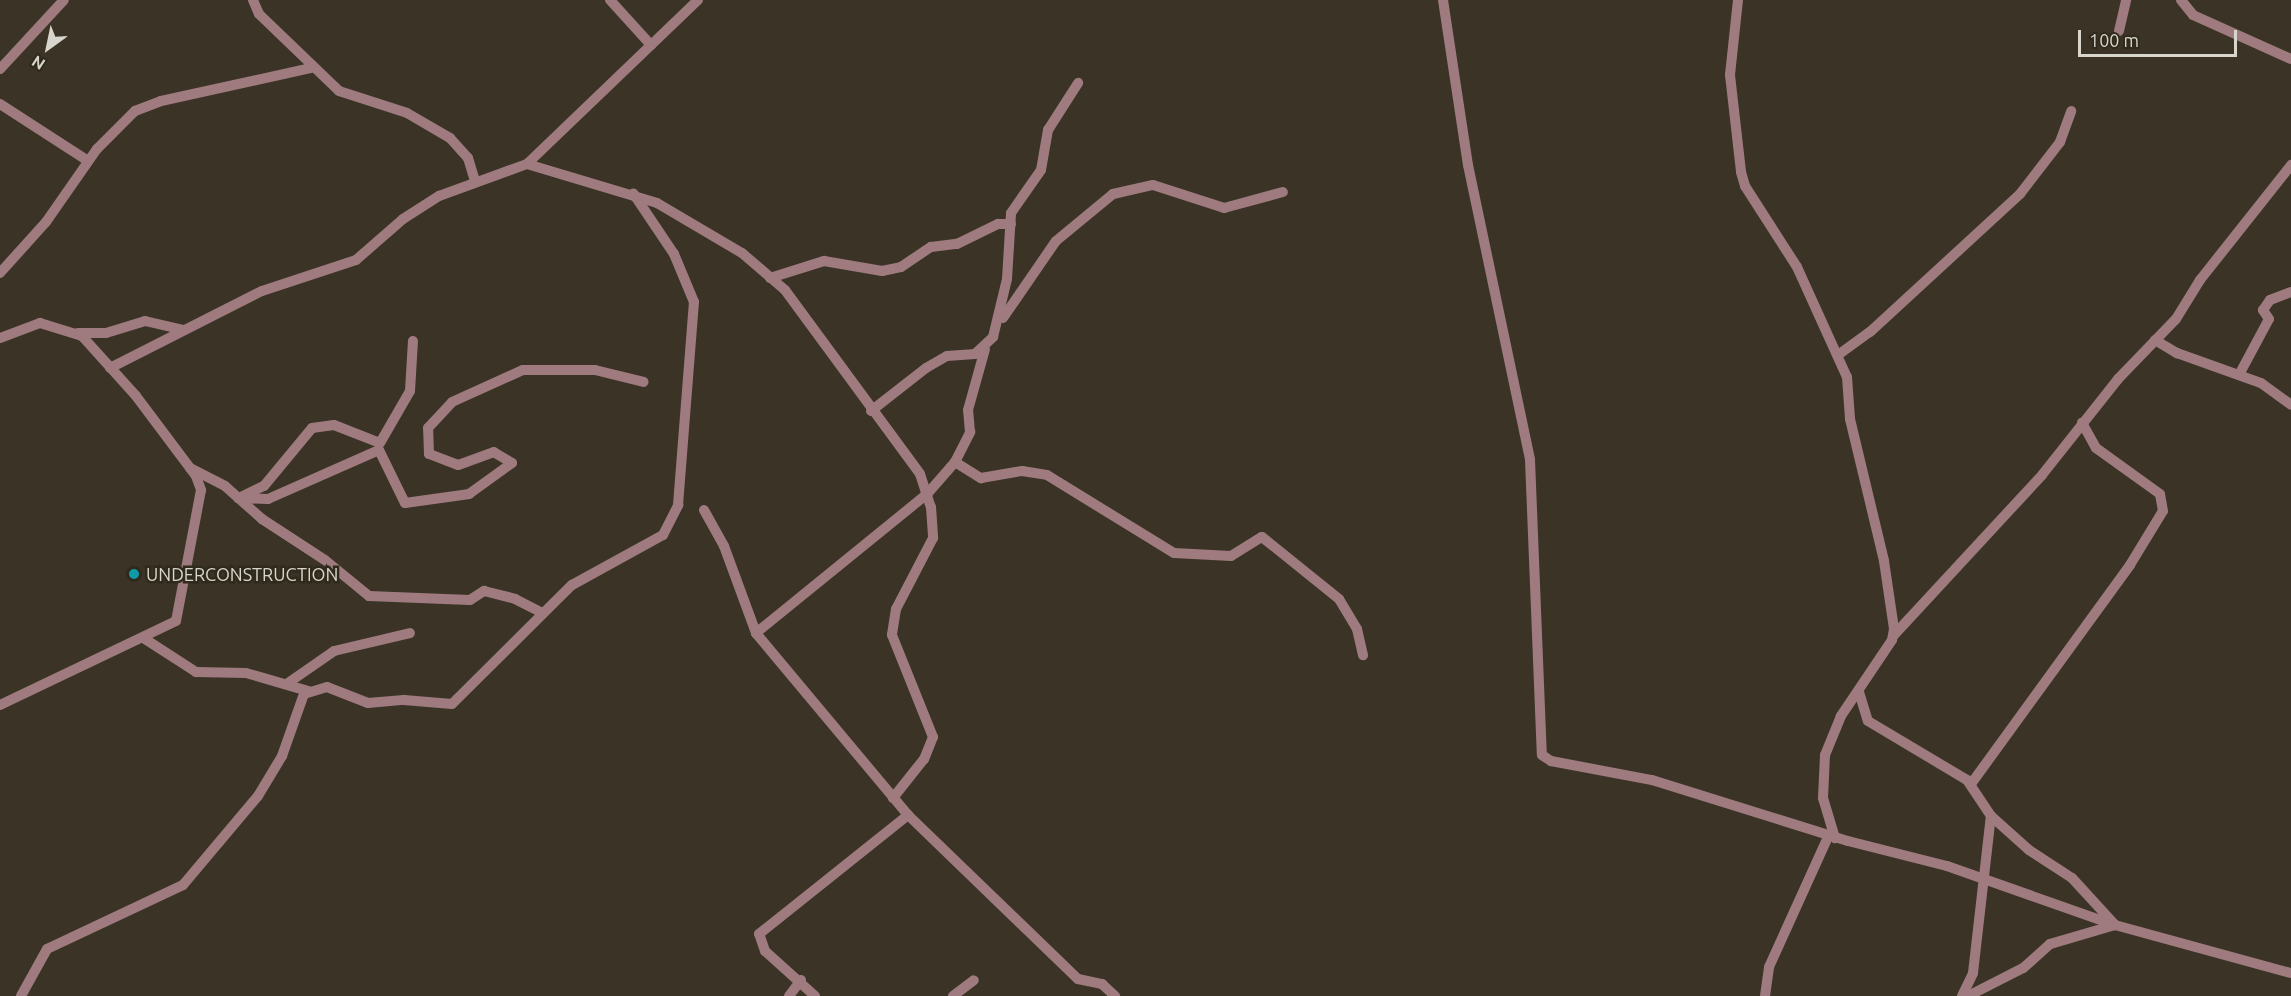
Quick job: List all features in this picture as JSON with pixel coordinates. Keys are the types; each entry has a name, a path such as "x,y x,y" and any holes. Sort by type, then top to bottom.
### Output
{"street":[{"path":"253,0 259,14 311,68 339,91 407,112 435,128 468,158 475,181"},
{"path":"610,0 651,45"},
{"path":"110,368 262,291 357,260 411,214 475,181 528,164 698,0"},
{"path":"1443,0 1468,165 1530,460 1542,755 1551,761 1652,780 1832,837 1984,879 2115,925 2291,973"},
{"path":"1738,0 1730,75 1745,186 1793,260 1813,311 1838,355 1847,377 1850,419 1884,561 1894,635"},
{"path":"2119,31 2126,0"},
{"path":"2181,0 2193,15 2291,59"},
{"path":"0,69 62,2"},
{"path":"0,273 46,222 88,161 135,111 161,101 311,68"},
{"path":"998,326 1012,210 1041,170 1048,130 1078,83"},
{"path":"0,104 88,161"},
{"path":"1838,355 1870,332 2020,194 2060,142 2071,111"},
{"path":"528,164 633,193 698,225 770,278 812,324 871,411 921,474 928,493 933,538 896,609 892,635 933,737 924,759 893,798"},
{"path":"1765,996 1769,967 1832,837 1823,798 1824,762 1834,728 1894,635 2042,475 2082,423 2155,340 2291,165"},
{"path":"756,633 928,493 955,462 970,432 968,410 985,349 998,326 1056,242 1113,194 1153,185 1224,208 1283,192"},
{"path":"145,639 196,672 235,672 288,682 308,691 327,687 368,703 404,700 452,704 572,585 659,538 678,505 694,302 674,254 633,193"},
{"path":"770,278 824,261 882,271 901,267 931,246 957,244 998,224 1011,224"},
{"path":"2240,373 2269,320 2263,310 2270,300 2291,292"},
{"path":"0,338 40,323 78,333 106,333 145,321 184,330"},
{"path":"0,705 145,639 176,621 182,610 201,490 187,466 110,368 78,333"},
{"path":"2155,340 2185,356 2240,373 2291,405"},
{"path":"238,498 264,486 312,428 334,425 380,443 410,391 413,341"},
{"path":"871,411 947,356 985,349"},
{"path":"238,498 268,500 379,450 405,503 469,494 512,463 494,452 458,465 429,454 428,428 452,402 523,370 595,370 644,382"},
{"path":"1971,784 2130,565 2163,511 2160,494 2096,448 2082,423"},
{"path":"955,462 981,478 1022,471 1047,475 1174,554 1231,556 1262,537 1339,599 1357,629 1363,656"},
{"path":"187,466 208,475 369,596 470,600 484,591 515,599 542,614"},
{"path":"704,510 724,546 756,633 893,798 1078,979 1102,984 1115,996"},
{"path":"288,682 334,651 410,633"},
{"path":"21,996 47,949 183,885 258,796 282,756 295,712 308,691"},
{"path":"1859,692 1873,725 1943,762 1971,784 1991,816 2029,849 2072,878 2115,925"},
{"path":"815,996 801,980 765,951 759,934 908,815"},
{"path":"1962,996 1972,973 1976,918 1984,879 1991,816"},
{"path":"1968,996 2023,968 2050,944 2115,925"},
{"path":"789,996 801,980"},
{"path":"953,996 974,980"}],"place":[{"name":"UNDERCONSTRUCTION","path":"134,574"}]}
